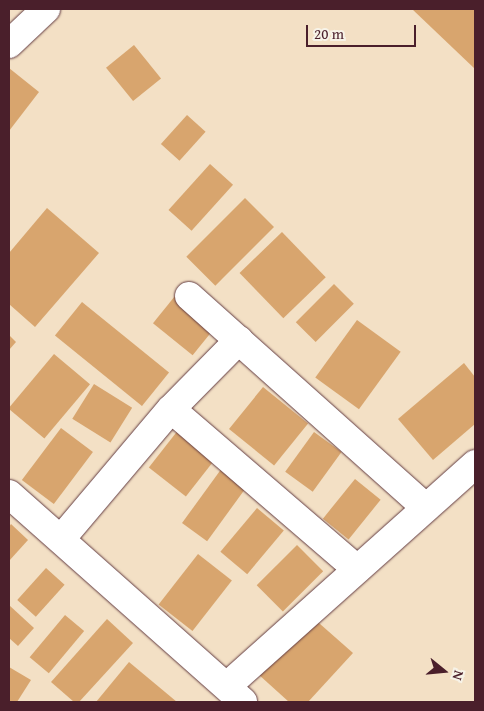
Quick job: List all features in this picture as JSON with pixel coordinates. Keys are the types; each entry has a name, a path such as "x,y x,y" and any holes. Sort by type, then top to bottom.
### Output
{"street":[{"path":"9,44 46,9"},
{"path":"189,296 425,507"},
{"path":"61,539 171,409 239,340"},
{"path":"171,409 357,569"},
{"path":"9,494 235,694 357,569 475,464"}],"building":[{"path":"412,9 475,9 475,69"},
{"path":"134,45 161,78 133,101 106,68"},
{"path":"9,68 39,92 9,131"},
{"path":"187,115 206,132 179,161 161,144"},
{"path":"210,164 233,185 192,231 169,210"},
{"path":"245,198 274,227 215,286 186,257"},
{"path":"47,208 99,253 35,327 9,304 9,253"},
{"path":"282,232 326,277 283,318 240,273"},
{"path":"334,284 354,304 316,342 296,322"},
{"path":"175,296 215,328 193,355 153,323"},
{"path":"82,302 169,372 142,406 55,335"},
{"path":"357,320 401,352 359,409 315,377"},
{"path":"9,335 16,342 9,350"},
{"path":"54,354 90,384 44,439 9,408"},
{"path":"464,363 475,377 475,424 433,460 398,419"},
{"path":"94,384 132,408 110,443 72,419"},
{"path":"263,387 308,424 274,465 229,429"},
{"path":"61,428 93,452 54,504 22,480"},
{"path":"179,429 216,458 186,497 149,468"},
{"path":"314,432 342,452 313,492 285,472"},
{"path":"222,468 247,486 207,541 182,523"},
{"path":"355,479 381,500 349,539 323,519"},
{"path":"257,508 284,530 247,574 220,552"},
{"path":"11,524 28,540 9,561 9,527"},
{"path":"297,545 323,571 283,611 257,585"},
{"path":"198,554 232,580 192,631 159,604"},
{"path":"46,568 65,585 36,617 17,600"},
{"path":"9,605 34,628 18,646 9,638"},
{"path":"65,615 84,631 49,673 30,657"},
{"path":"311,616 353,653 308,702 289,702 258,674"},
{"path":"107,619 133,643 79,702 74,702 51,682"},
{"path":"129,662 177,702 96,702"},
{"path":"9,667 31,680 17,702 9,702"}]}
